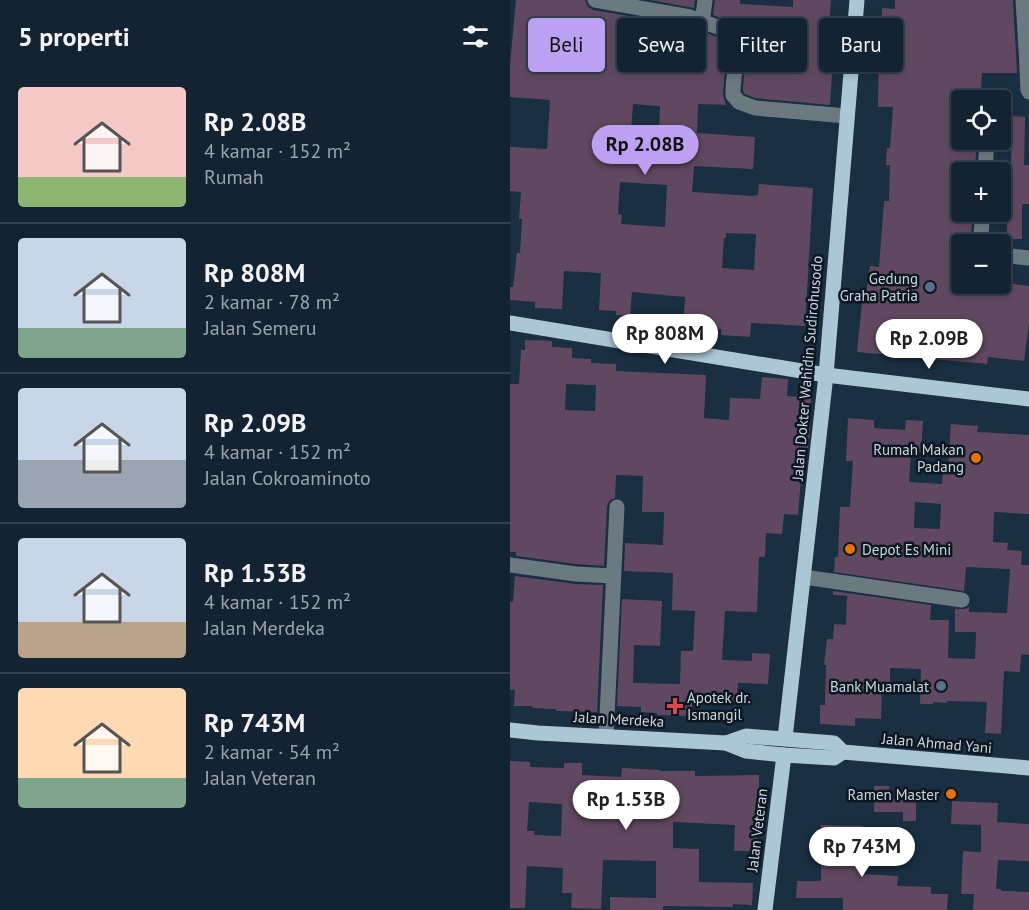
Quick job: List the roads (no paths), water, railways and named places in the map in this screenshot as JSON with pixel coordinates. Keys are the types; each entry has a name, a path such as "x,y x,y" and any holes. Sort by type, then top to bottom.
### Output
{"main road":[{"name":"Jalan Dokter Wahidin Sudirohusodo","path":"785,738 826,375 857,0"},
{"path":"510,323 826,375 1029,399"},
{"name":"Jalan Merdeka","path":"510,730 726,743 746,751 784,755"},
{"name":"Jalan Merdeka","path":"726,743 746,736 785,738"},
{"name":"Jalan Ahmad Yani","path":"785,738 834,743 843,752"},
{"name":"Jalan Ahmad Yani","path":"784,755 834,758 843,752 1029,768"},
{"name":"Jalan Veteran","path":"765,910 784,755"}],"street":[{"path":"596,0 692,18"},
{"path":"703,18 705,0"},
{"path":"1023,0 1028,48 1029,92"},
{"path":"706,24 731,32 734,36 736,44 733,95 739,102 754,108 847,116"},
{"path":"1011,256 1029,258"},
{"path":"606,737 617,507"},
{"path":"510,565 613,576"},
{"path":"804,577 962,600"}],"place":[{"name":"Gedung Graha Patria","path":"930,287"},
{"name":"Rumah Makan Padang","path":"976,458"},
{"name":"Depot Es Mini","path":"850,549"},
{"name":"Bank Muamalat","path":"941,686"},
{"name":"Apotek dr. Ismangil","path":"675,706"},
{"name":"Ramen Master","path":"951,794"}]}
